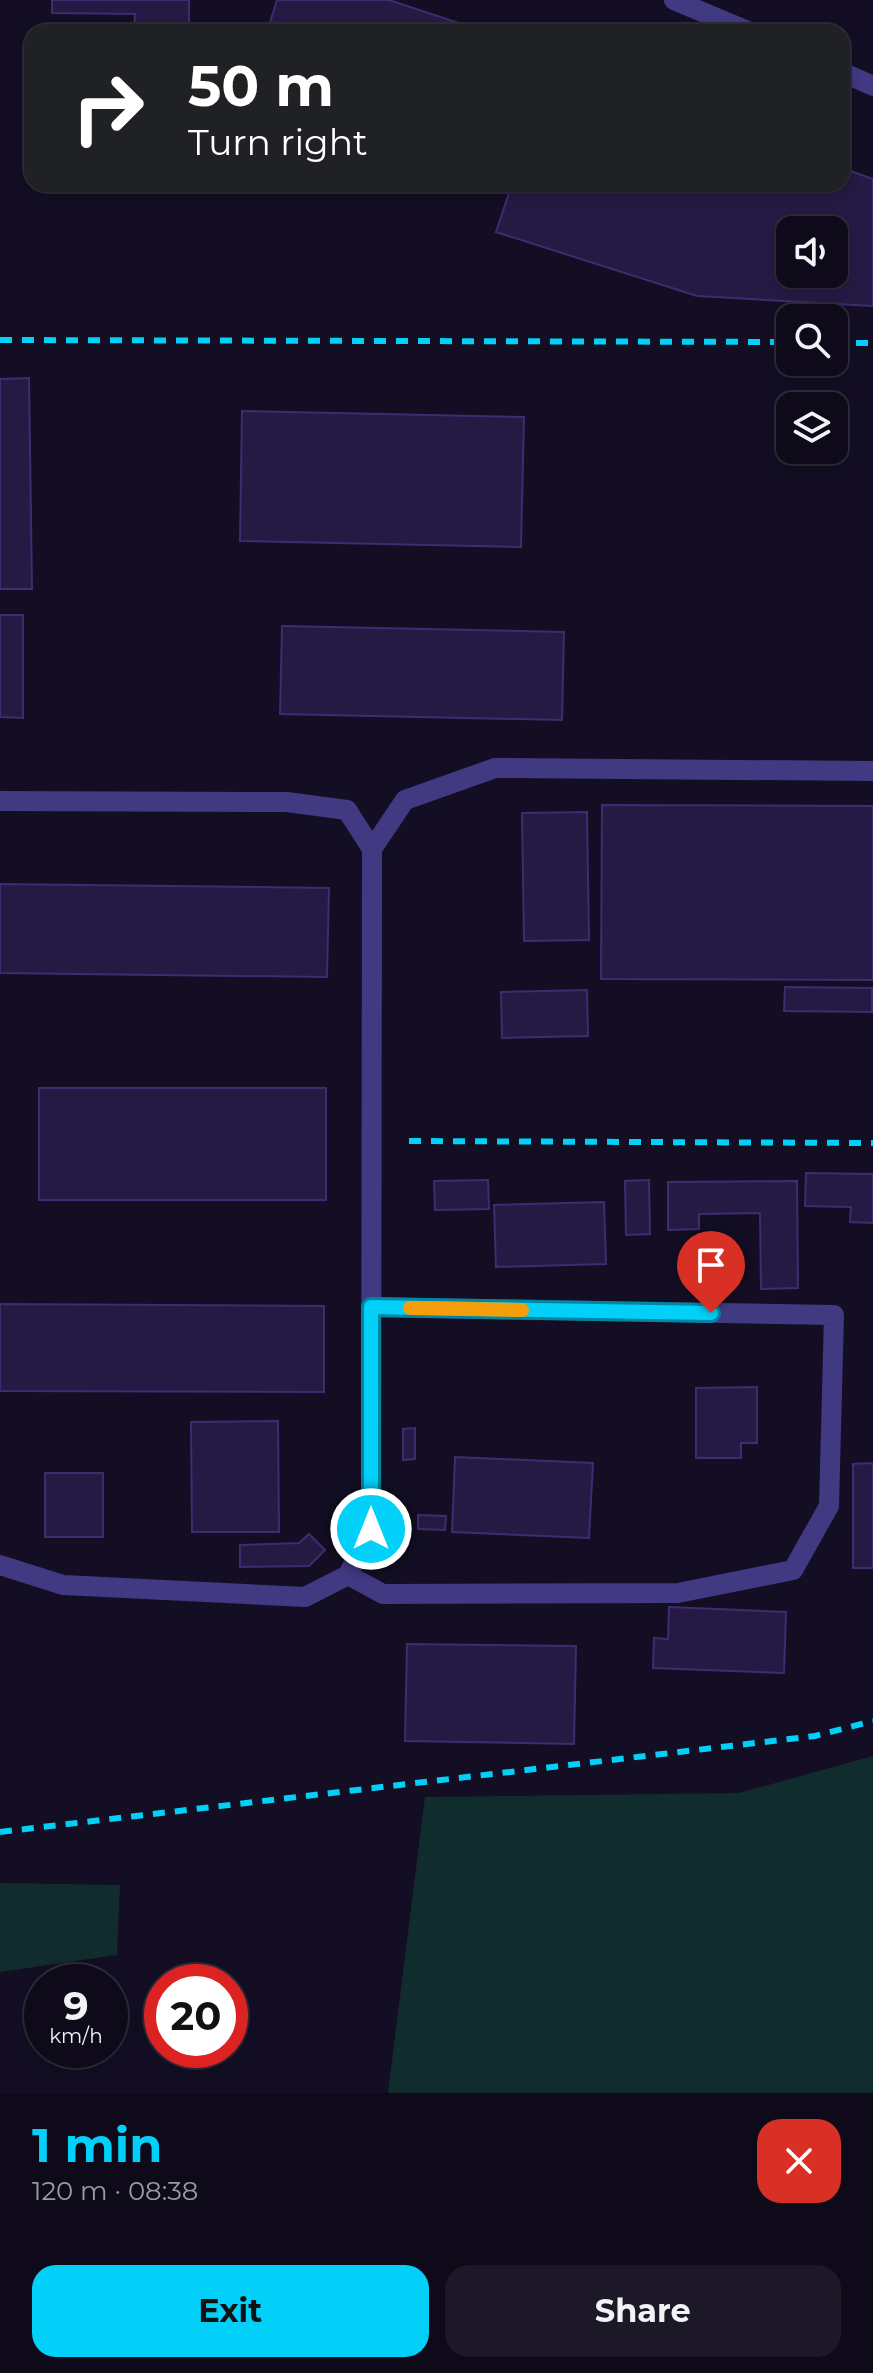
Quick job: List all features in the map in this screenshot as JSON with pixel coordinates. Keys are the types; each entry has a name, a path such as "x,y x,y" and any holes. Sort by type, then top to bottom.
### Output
{"lane":[{"path":"674,0 702,5 736,24"},
{"path":"850,76 873,86"},
{"path":"372,849 405,800 495,768 873,771"},
{"path":"0,801 287,802 347,810 372,849 371,1529 348,1575 305,1597 63,1585 0,1565"},
{"path":"348,1575 383,1594 678,1593 793,1570 829,1506 834,1315 371,1307"}],"green space":[{"path":"873,1756 873,2093 388,2093 425,1797 739,1793"},
{"path":"0,1883 120,1885 117,1955 55,1964 24,1964 24,1969 0,1972"}],"building":[{"path":"52,0 189,0 189,24 134,24 135,14 52,13"},
{"path":"277,0 389,0 462,24 270,24"},
{"path":"850,171 873,179 873,306 697,296 496,232 509,192 850,192"},
{"path":"29,378 32,589 0,589 0,379"},
{"path":"242,411 524,417 521,547 240,541"},
{"path":"0,615 23,615 23,718 0,717"},
{"path":"282,626 564,632 562,720 280,714"},
{"path":"602,805 873,806 873,980 601,979"},
{"path":"587,812 589,940 524,941 522,813"},
{"path":"0,884 329,888 327,977 0,973"},
{"path":"785,987 872,988 872,1012 784,1011"},
{"path":"587,990 588,1036 502,1038 501,992"},
{"path":"39,1088 326,1088 326,1200 39,1200"},
{"path":"806,1173 873,1174 873,1223 850,1222 851,1207 805,1206"},
{"path":"488,1180 489,1209 435,1210 434,1181"},
{"path":"649,1180 650,1234 626,1235 625,1181"},
{"path":"797,1181 798,1288 761,1289 760,1213 699,1214 699,1229 668,1230 668,1182"},
{"path":"604,1202 606,1264 496,1267 494,1205"},
{"path":"0,1304 324,1306 324,1392 0,1391"},
{"path":"757,1387 757,1443 741,1443 741,1458 696,1458 696,1388"},
{"path":"278,1421 279,1532 192,1532 191,1422"},
{"path":"415,1428 415,1459 403,1460 403,1429"},
{"path":"455,1457 593,1463 589,1538 452,1532"},
{"path":"873,1463 873,1568 853,1568 853,1464"},
{"path":"45,1473 103,1473 103,1537 45,1537"},
{"path":"418,1515 446,1516 445,1530 418,1529"},
{"path":"309,1534 325,1550 309,1566 240,1567 240,1545 299,1543"},
{"path":"669,1607 786,1612 784,1673 653,1668 654,1638 668,1639"},
{"path":"407,1644 576,1646 574,1744 405,1741"}],"railway":[{"path":"0,340 776,342"},
{"path":"848,343 873,343"},
{"path":"409,1141 873,1143"},
{"path":"0,1832 815,1736 873,1721"}],"slow traffic":[{"path":"410,1308 522,1310"}],"route":[{"path":"371,1529 371,1307 711,1313"}]}
